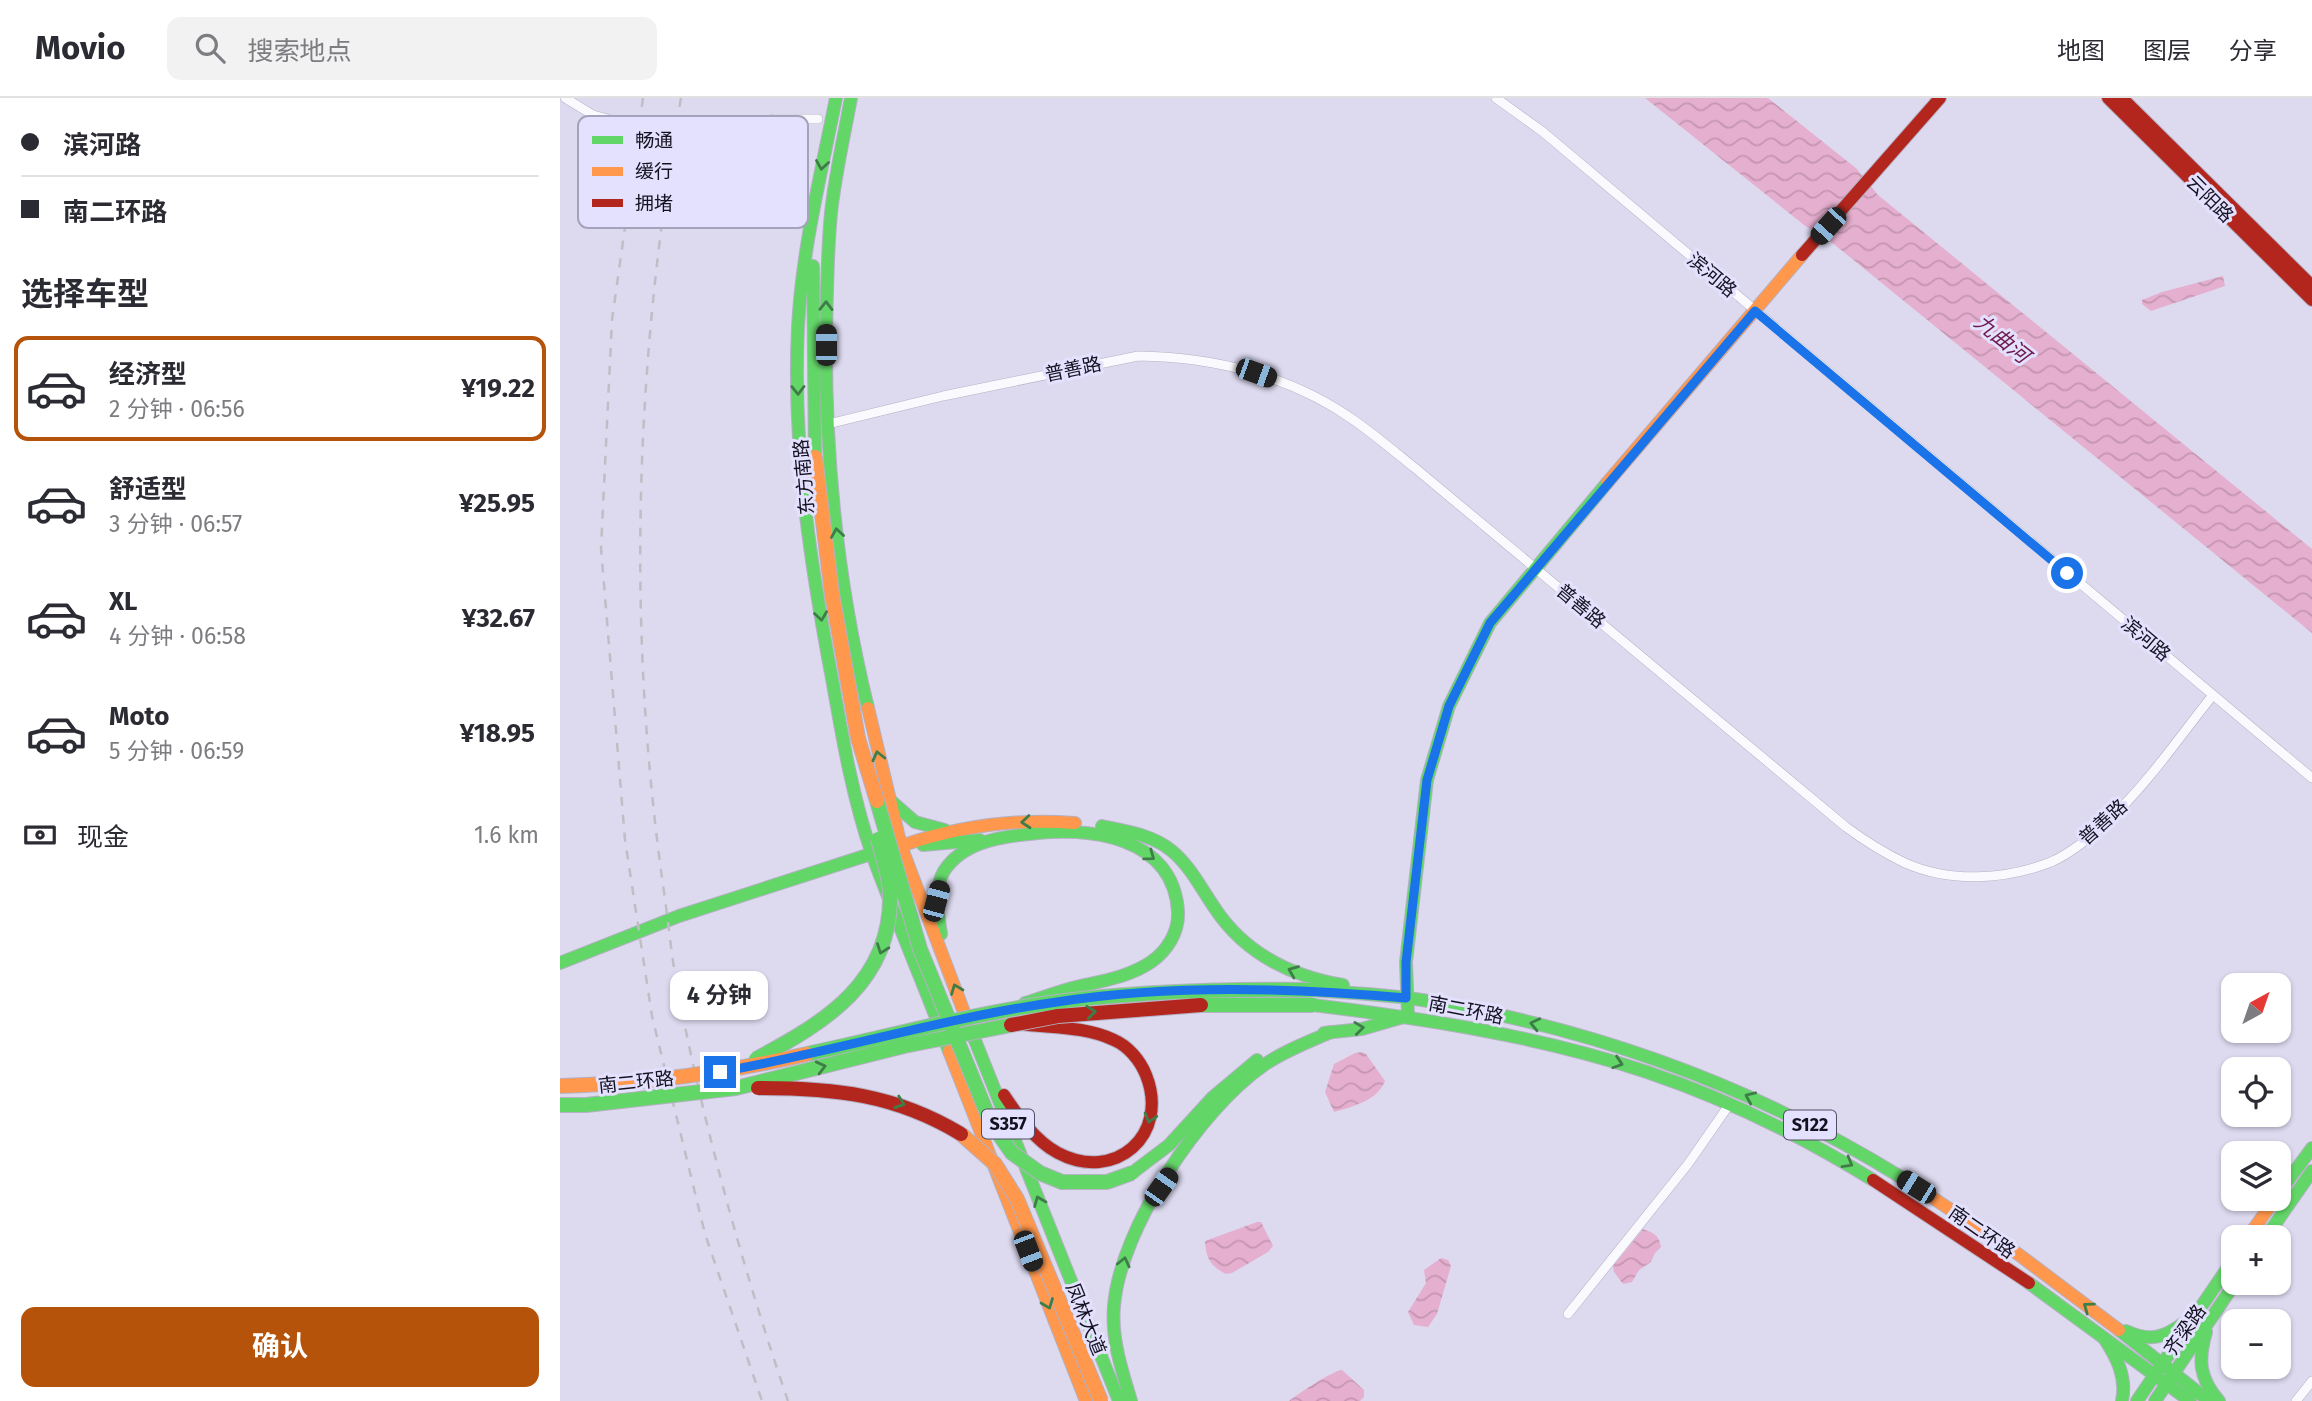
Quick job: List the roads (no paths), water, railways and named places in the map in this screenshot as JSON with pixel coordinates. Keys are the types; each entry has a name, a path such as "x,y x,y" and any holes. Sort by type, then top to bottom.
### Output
{"main road":[{"name":"东方南路","path":"836,98 809,230 797,327 799,408 804,500 825,644 849,770 872,853"},
{"name":"东方南路","path":"851,98 831,211 826,326 831,495 854,652 901,846"},
{"path":"858,738 920,949 990,1124 1012,1153 1040,1173 1062,1182 1107,1182 1132,1173 1170,1145 1218,1101 1250,1064 1294,1040 1362,1029 1408,1016 1406,962 1427,780 1449,706 1490,623 1940,98"},
{"name":"云阳路","path":"2108,98 2307,282"},
{"name":"云阳路","path":"2122,98 2307,282 2312,300"},
{"path":"737,1069 832,1014 856,992 876,965 885,941 889,916 890,890 858,738 830,582 815,457 812,305 816,195"},
{"path":"888,799 908,820 926,827 950,830"},
{"path":"560,963 679,916 950,830 1045,820 1142,834 1172,852 1196,880 1222,919 1259,955 1294,973 1329,983 1366,987 1406,998"},
{"path":"901,846 1063,830 1107,834 1142,849 1164,866 1175,886 1179,908 1177,928 1166,949 1148,965 1124,975 1066,989 1004,1010"},
{"path":"944,960 936,901 943,875 954,860 976,844 996,838"},
{"name":"凤林大道","path":"901,846 985,1066 1119,1401"},
{"name":"凤林大道","path":"872,853 1086,1401"},
{"name":"南二环路","path":"560,1086 600,1085 737,1069 1004,1010 1105,995 1216,989 1310,990 1406,998 1556,1029 1664,1061 1765,1104 1835,1138 1926,1211 2104,1327 2159,1368"},
{"name":"南二环路","path":"560,1104 586,1105 736,1088 904,1046 1015,1024 1105,1011 1214,1004 1313,1005 1408,1016 1499,1032 1607,1059 1696,1090 1875,1170"},
{"path":"985,1066 1013,1109 1031,1130 1059,1154 1084,1162 1108,1162 1126,1153 1140,1140 1151,1124 1154,1104 1152,1083 1135,1055 1111,1038 1077,1030 1015,1024"},
{"path":"736,1088 796,1087 883,1097 931,1114 971,1141 989,1157 1018,1201 1101,1401"},
{"path":"1131,1401 1118,1354 1114,1308 1126,1252 1150,1202 1218,1101"},
{"path":"2291,1176 2312,1148"},
{"path":"2274,1225 2312,1171"},
{"name":"齐梁路","path":"2137,1401 2221,1277"},
{"name":"齐梁路","path":"2155,1401 2227,1295"},
{"path":"2104,1327 2154,1340 2170,1335 2198,1311"},
{"path":"2209,1322 2200,1355 2200,1375 2206,1388 2219,1401"},
{"path":"2104,1327 2120,1363 2124,1385 2122,1401"},
{"name":"S122","path":"2159,1368 2209,1401"},
{"name":"S122","path":"2171,1378 2190,1401"}],"street":[{"path":"565,98 597,116"},
{"name":"滨河路","path":"1496,98 1543,132 2312,778"},
{"path":"808,119 818,120"},
{"name":"普善路","path":"828,424 956,393 1127,358 1171,356 1211,362 1256,373 1292,386 1355,421 1846,827 1875,848 1897,859 1941,873 1983,878 2017,872 2052,862 2081,844 2132,795 2213,695"},
{"path":"1568,1314 1688,1164 1729,1105"},
{"path":"2296,1401 2312,1381"}],"water":[{"name":"九曲河","path":"1645,98 1768,98 1857,169 1878,195 2312,549 2312,633 1835,245 1804,225"},
{"path":"2223,276 2225,286 2151,311 2142,304 2142,300 2162,292"},
{"path":"1362,1052 1385,1081 1371,1098 1334,1112 1325,1092 1334,1064"},
{"path":"1261,1222 1273,1246 1268,1252 1232,1273 1226,1274 1216,1268 1208,1257 1205,1241"},
{"path":"1643,1229 1655,1235 1661,1247 1651,1262 1639,1270 1632,1282 1623,1284 1613,1266"},
{"path":"1441,1258 1448,1260 1451,1266 1437,1314 1428,1327 1414,1325 1408,1312 1426,1283 1424,1270"},
{"path":"1342,1370 1364,1390 1364,1397 1360,1401 1289,1401 1323,1378"}],"railway":[{"path":"640,116 643,98"},
{"path":"678,116 681,98"},
{"path":"625,228 612,320 601,548 625,840 652,1016 705,1234 762,1401"},
{"path":"662,228 645,395 641,494 644,693 652,793 674,971 701,1099 727,1201 788,1401"}]}
